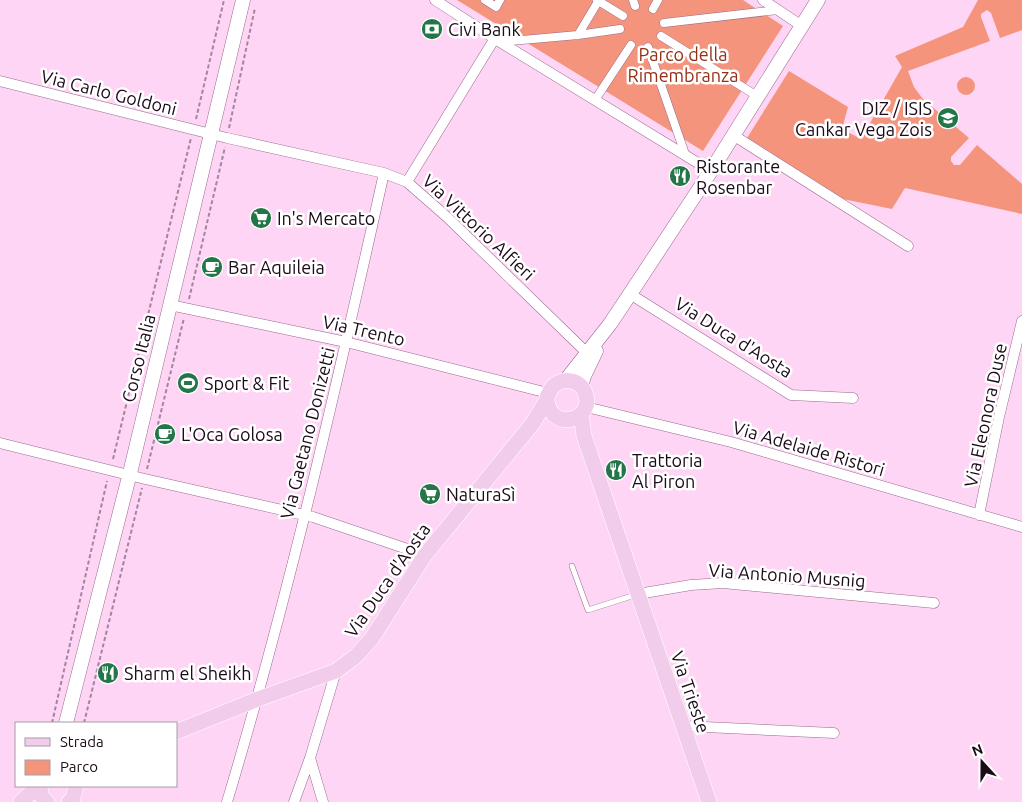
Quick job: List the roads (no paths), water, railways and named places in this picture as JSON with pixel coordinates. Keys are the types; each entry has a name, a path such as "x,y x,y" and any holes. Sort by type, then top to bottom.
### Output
{"main road":[{"name":"Corso Italia","path":"66,722 129,475 242,0"},
{"name":"Via Duca d'Aosta","path":"178,731 258,699 336,671 356,656 372,638 425,555 549,402 552,386 566,380 610,324 711,171 818,0"},
{"name":"Via Duca d'Aosta","path":"581,386 584,376 610,324"},
{"path":"549,402 557,417 564,420 579,414 587,400 585,392 581,386 566,380"},
{"name":"Via Trieste","path":"579,414 584,436 709,802"},
{"path":"20,802 38,787"},
{"path":"39,787 45,802"},
{"path":"69,802 73,798 76,787"}],"street":[{"path":"435,0 711,171"},
{"path":"486,0 496,7 500,0"},
{"path":"578,35 598,0 622,16"},
{"path":"653,8 658,0"},
{"path":"763,0 802,26"},
{"path":"664,23 779,10"},
{"path":"498,40 578,35 620,29"},
{"path":"661,36 757,96"},
{"path":"407,182 498,40"},
{"path":"595,100 631,45"},
{"path":"648,47 685,154"},
{"name":"Via Carlo Goldoni","path":"0,81 211,133"},
{"name":"Via Vittorio Alfieri","path":"211,133 384,173 407,182 447,217 587,353"},
{"path":"733,135 908,246"},
{"name":"Via Gaetano Donizetti","path":"227,802 258,699 304,515 384,173"},
{"name":"Via Duca d'Aosta","path":"630,294 791,395 853,398"},
{"name":"Via Trento","path":"170,305 346,342 549,402"},
{"name":"Via Eleonora Duse","path":"979,515 999,417 1022,321"},
{"name":"Via Adelaide Ristori","path":"579,414 731,442 1022,527"},
{"path":"0,443 304,515 425,555"},
{"name":"Via Antonio Musnig","path":"638,594 723,583 934,603"},
{"path":"294,802 310,758 336,671"},
{"path":"683,726 834,733"},
{"path":"310,758 323,802"}],"lane":[{"path":"572,566 588,610 638,594"}],"place":[{"name":"Civi Bank","path":"432,29"},
{"name":"DIZ / ISIS Cankar Vega Zois","path":"948,118"},
{"name":"Ristorante Rosenbar","path":"680,176"},
{"name":"In's Mercato","path":"261,218"},
{"name":"Bar Aquileia","path":"212,267"},
{"name":"Sport & Fit","path":"188,383"},
{"name":"L'Oca Golosa","path":"165,434"},
{"name":"Trattoria Al Piron","path":"616,470"},
{"name":"NaturaSì","path":"430,494"},
{"name":"Sharm el Sheikh","path":"108,673"}],"park label":[{"name":"Parco della Rimembranza","path":"683,64"}]}
